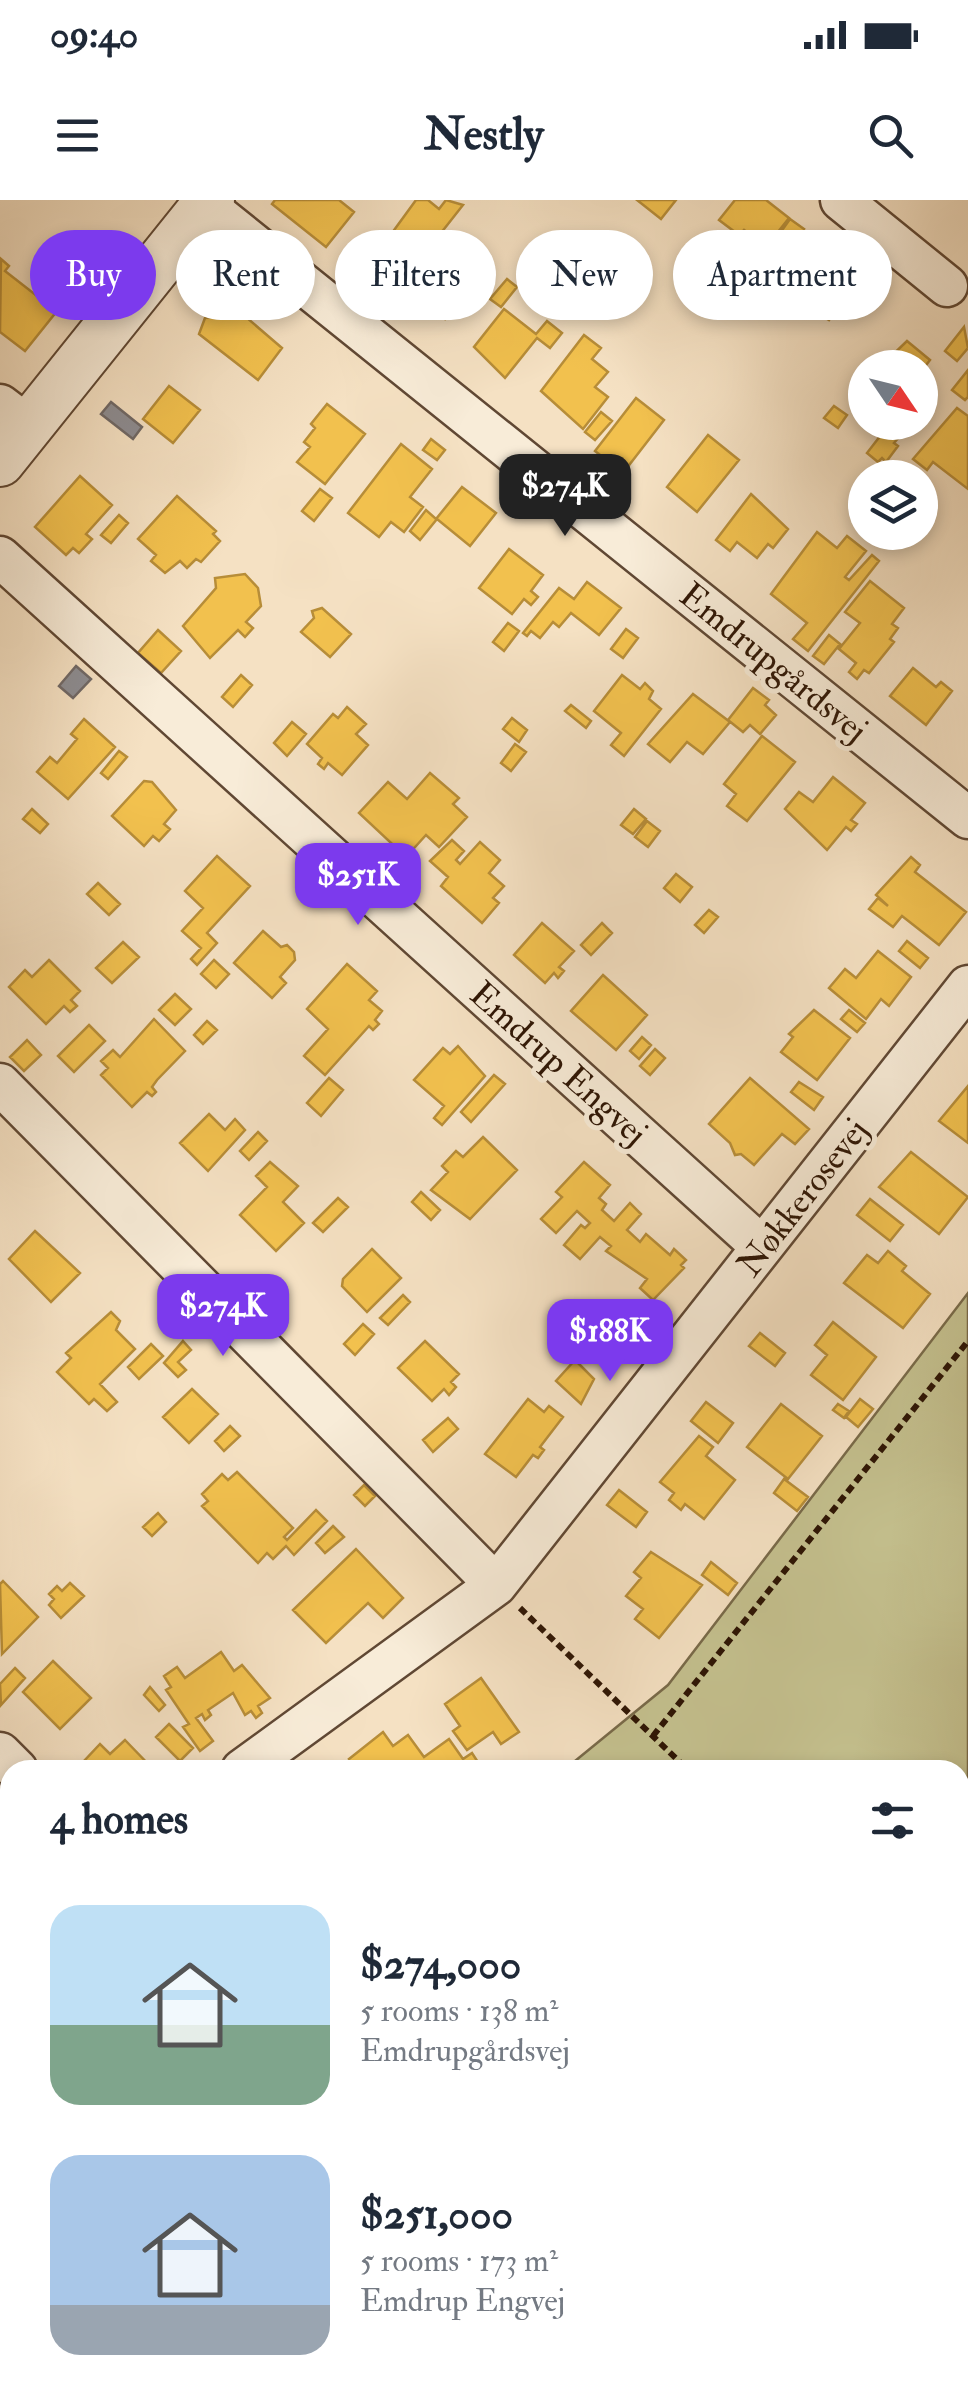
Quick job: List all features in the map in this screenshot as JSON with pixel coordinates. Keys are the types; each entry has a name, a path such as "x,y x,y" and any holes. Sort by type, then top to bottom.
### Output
{"street":[{"path":"840,200 961,282"},
{"path":"10,431 207,202"},
{"name":"Emdrupgårdsvej","path":"207,202 968,818"},
{"name":"Emdrup Engvej","path":"0,557 762,1247"},
{"name":"Nøkkerosevej","path":"256,1760 496,1585 968,986"},
{"path":"0,1084 496,1585"}],"path":[{"path":"653,1736 968,1340"},
{"path":"496,1585 678,1760"}],"shaded area":[{"path":"968,1293 968,1760 576,1760 668,1685"}],"building: Homes":[{"path":"275,200 339,200 354,212 340,230 335,230 326,247 315,238 315,230 305,230 272,204"},
{"path":"416,200 428,200 439,209 446,200 463,205 443,230 394,230"},
{"path":"637,200 676,200 661,219"},
{"path":"735,200 766,200 789,218 779,230 732,230 719,220"},
{"path":"790,219 804,229 803,230 782,230"},
{"path":"1,259 9,266 5,271 30,291 30,320 50,320 25,351 0,332"},
{"path":"507,279 516,286 501,307 496,303 496,292"},
{"path":"504,309 536,334 547,321 562,333 550,348 537,338 505,378 474,347"},
{"path":"204,320 249,320 282,348 258,380 199,334"},
{"path":"964,327 968,348 957,361 945,351"},
{"path":"584,335 601,348 592,359 608,372 595,387 608,397 583,429 541,391"},
{"path":"907,341 918,350 898,350"},
{"path":"968,370 968,397 965,400 952,390"},
{"path":"169,386 200,410 173,443 143,419"},
{"path":"636,398 664,420 623,473 595,451"},
{"path":"327,404 365,434 325,484 297,462 310,447 304,442 315,428 311,424"},
{"path":"834,406 847,415 838,428 824,418"},
{"path":"957,408 968,416 968,489 938,466 938,460 913,459 929,440 938,440 938,430"},
{"path":"601,412 612,421 595,440 585,432"},
{"path":"708,435 739,460 697,512 667,487"},
{"path":"431,439 445,450 437,460 423,450"},
{"path":"877,440 897,440 894,443 898,446 888,460 876,460 867,453"},
{"path":"401,444 432,469 410,497 423,507 404,532 391,522 379,537 348,513"},
{"path":"80,476 112,505 86,534 92,539 79,553 73,548 66,555 35,527"},
{"path":"462,487 496,513 470,546 437,519 420,540 410,531 426,510 436,519"},
{"path":"320,489 332,498 314,521 302,511"},
{"path":"751,494 788,529 773,548 768,544 757,558 737,542 730,551 716,540"},
{"path":"177,496 216,531 213,534 220,541 201,562 196,559 187,568 180,561 165,573 151,561 156,555 138,539"},
{"path":"119,515 128,523 111,543 101,535"},
{"path":"817,532 837,548 847,536 848,550 866,551 845,577 849,580 872,555 879,561 808,651 793,639 807,623 771,594"},
{"path":"509,549 543,575 531,591 538,597 531,605 524,599 512,614 479,588"},
{"path":"245,574 258,588 261,606 246,622 253,628 245,637 238,630 210,658 183,626 216,588 215,578"},
{"path":"870,581 904,608 892,624 898,628 890,639 894,642 869,673 864,670 857,679 849,672 856,663 839,649 860,623 845,612"},
{"path":"587,582 621,608 599,635 571,613 559,627 553,622 540,638 531,631 527,636 523,633 559,588 574,599"},
{"path":"322,608 351,634 330,657 301,632 314,618 312,611"},
{"path":"508,623 519,631 504,651 493,642"},
{"path":"626,629 638,638 623,658 611,649"},
{"path":"158,630 181,651 161,673 138,653"},
{"path":"829,635 840,644 824,664 813,656"},
{"path":"913,668 936,687 941,682 952,691 926,725 890,696"},
{"path":"241,675 252,685 233,707 222,697"},
{"path":"622,675 640,689 645,683 653,691 649,699 661,709 624,756 611,745 621,733 594,711"},
{"path":"753,688 769,700 765,705 776,715 760,734 750,725 743,732 728,720"},
{"path":"693,694 730,722 703,754 687,742 670,762 648,744"},
{"path":"571,705 591,721 586,728 565,711"},
{"path":"347,707 366,724 356,734 368,745 342,775 328,763 324,769 318,764 322,758 307,744 333,714 338,718"},
{"path":"512,718 527,730 519,742 503,729"},
{"path":"84,719 115,747 68,799 37,772 50,757 57,763 77,739 71,734"},
{"path":"292,722 306,734 287,756 274,743"},
{"path":"762,736 795,762 747,821 727,806 736,794 724,784"},
{"path":"515,744 526,752 511,771 501,763"},
{"path":"119,751 127,757 108,779 101,773"},
{"path":"430,773 459,798 453,804 467,817 439,847 426,835 406,857 359,813 388,782 407,799"},
{"path":"833,777 865,803 851,820 857,824 851,831 846,827 827,850 785,809 799,792 813,802"},
{"path":"144,781 152,782 176,810 164,824 170,829 159,841 153,836 144,846 112,816"},
{"path":"32,809 48,824 40,833 23,819"},
{"path":"634,809 646,819 633,834 621,825"},
{"path":"647,821 660,831 648,847 635,837"},
{"path":"452,840 464,851 456,860 460,864 480,842 500,860 489,873 504,886 493,898 499,903 482,923 441,886 448,877 430,861"},
{"path":"217,856 250,886 207,933 217,943 197,965 191,959 201,948 182,931 203,908 185,891"},
{"path":"911,857 920,865 915,872 966,912 939,945 902,916 893,927 869,909 878,898 888,906 876,895"},
{"path":"676,874 692,887 680,902 664,888"},
{"path":"98,883 120,904 109,915 87,894"},
{"path":"709,910 718,917 704,933 695,925"},
{"path":"542,923 574,951 559,967 564,971 558,978 554,973 545,983 514,955"},
{"path":"602,923 612,933 591,955 581,945"},
{"path":"263,931 281,947 287,945 294,952 295,960 280,977 286,983 272,998 234,963"},
{"path":"907,941 928,958 920,968 899,951"},
{"path":"123,942 139,957 112,983 96,968"},
{"path":"878,951 911,977 889,1006 881,999 866,1019 829,988 845,969 856,978"},
{"path":"49,960 80,991 71,1000 77,1006 70,1012 64,1006 46,1024 9,987 25,970 32,977"},
{"path":"214,960 229,974 216,988 201,974"},
{"path":"347,964 377,991 369,1000 382,1011 375,1020 379,1024 373,1030 369,1026 325,1075 304,1056 328,1029 307,1009"},
{"path":"603,975 647,1015 616,1050 571,1011"},
{"path":"175,994 191,1009 175,1025 159,1010"},
{"path":"814,1010 850,1038 817,1080 781,1052 793,1037 789,1034"},
{"path":"849,1010 865,1023 857,1032 841,1019"},
{"path":"154,1019 185,1051 152,1087 156,1092 152,1096 147,1092 132,1107 101,1075 108,1068 101,1061 113,1050 120,1057"},
{"path":"207,1021 217,1030 203,1044 194,1035"},
{"path":"89,1025 105,1041 74,1072 58,1056"},
{"path":"642,1037 651,1045 639,1059 630,1051"},
{"path":"27,1040 41,1055 24,1071 10,1057"},
{"path":"458,1046 485,1076 442,1125 434,1118 444,1106 414,1080 443,1048 450,1054"},
{"path":"655,1049 665,1058 650,1075 640,1066"},
{"path":"494,1075 505,1084 471,1122 461,1112"},
{"path":"329,1078 343,1090 321,1116 307,1103"},
{"path":"750,1078 809,1129 795,1144 782,1134 754,1165 741,1154 735,1155 730,1143 709,1124"},
{"path":"799,1082 823,1097 814,1110 791,1092"},
{"path":"968,1086 968,1143 939,1121"},
{"path":"209,1114 225,1130 235,1119 245,1130 208,1171 180,1143"},
{"path":"258,1132 267,1141 249,1160 240,1151"},
{"path":"483,1137 517,1170 470,1219 431,1190 448,1172 442,1166 456,1151 463,1157"},
{"path":"911,1152 968,1197 939,1234 879,1187"},
{"path":"270,1162 298,1186 283,1202 304,1223 276,1251 240,1215 267,1187 256,1176"},
{"path":"584,1162 610,1185 599,1198 606,1204 602,1210 614,1221 630,1203 641,1214 627,1230 640,1242 646,1234 670,1255 674,1249 686,1260 681,1265 684,1268 653,1300 640,1288 647,1279 606,1251 611,1246 600,1237 580,1259 564,1245 581,1225 585,1228 590,1223 577,1211 556,1233 541,1219 562,1197 556,1192"},
{"path":"421,1192 440,1210 431,1220 412,1202"},
{"path":"338,1198 348,1207 323,1232 313,1223"},
{"path":"870,1199 903,1225 890,1241 857,1215"},
{"path":"35,1231 80,1273 51,1302 9,1259"},
{"path":"372,1249 401,1278 367,1312 342,1286 343,1279"},
{"path":"888,1251 906,1266 902,1271 930,1294 903,1328 844,1283 867,1255 878,1263"},
{"path":"403,1295 410,1302 388,1325 380,1318"},
{"path":"111,1312 120,1321 116,1330 135,1349 100,1384 117,1402 107,1411 94,1399 89,1404 57,1372 71,1358 66,1353"},
{"path":"833,1322 876,1357 843,1400 811,1375 827,1355 815,1345"},
{"path":"363,1324 374,1334 355,1355 344,1344"},
{"path":"760,1333 785,1353 775,1366 749,1346"},
{"path":"183,1341 191,1350 178,1362 186,1370 178,1377 164,1363"},
{"path":"425,1341 459,1374 451,1382 456,1387 449,1395 444,1389 432,1401 398,1368"},
{"path":"151,1344 163,1356 139,1379 128,1367"},
{"path":"575,1360 594,1379 581,1404 556,1381"},
{"path":"192,1389 218,1414 189,1443 163,1417"},
{"path":"528,1399 544,1412 549,1406 563,1417 540,1447 544,1450 538,1458 533,1455 516,1477 485,1454"},
{"path":"860,1399 873,1409 858,1427 846,1417"},
{"path":"706,1402 733,1423 718,1443 691,1421"},
{"path":"781,1404 822,1436 788,1479 747,1447"},
{"path":"838,1404 849,1411 844,1418 833,1410"},
{"path":"448,1418 458,1429 433,1452 423,1440"},
{"path":"230,1426 240,1436 224,1451 215,1441"},
{"path":"699,1436 713,1447 706,1456 735,1480 704,1519 685,1504 681,1510 669,1500 674,1493 660,1482"},
{"path":"237,1472 293,1528 284,1537 287,1540 316,1510 327,1521 294,1555 286,1546 273,1559 267,1553 258,1563 202,1506 208,1501 202,1494 222,1474 228,1480"},
{"path":"784,1479 808,1497 797,1511 774,1493"},
{"path":"364,1485 375,1496 365,1506 354,1495"},
{"path":"619,1490 647,1512 636,1527 607,1505"},
{"path":"158,1513 166,1522 152,1536 143,1527"},
{"path":"333,1526 344,1537 325,1553 316,1543"},
{"path":"356,1549 403,1598 383,1618 368,1603 326,1643 293,1610"},
{"path":"651,1552 702,1585 659,1638 635,1619 643,1609 626,1596 641,1578 634,1572"},
{"path":"711,1562 737,1583 728,1595 702,1575"},
{"path":"3,1581 38,1617 2,1654 0,1584"},
{"path":"70,1583 84,1596 61,1618 49,1605 54,1599 49,1594 57,1586 62,1591"},
{"path":"221,1652 234,1671 242,1665 270,1698 258,1706 262,1713 256,1718 251,1711 245,1715 233,1693 208,1710 211,1715 205,1720 202,1714 196,1718 213,1741 200,1751 183,1727 189,1724 166,1690 171,1687 164,1676 177,1667 185,1678"},
{"path":"53,1661 91,1698 60,1729 23,1692"},
{"path":"15,1668 25,1678 1,1705 0,1684"},
{"path":"481,1678 519,1732 501,1744 493,1732 467,1750 453,1731 460,1726 445,1704"},
{"path":"150,1687 165,1705 159,1711 144,1695"},
{"path":"169,1724 193,1748 179,1760 156,1737"},
{"path":"383,1732 393,1746 408,1735 424,1757 449,1739 463,1759 472,1753 477,1760 350,1760"},
{"path":"125,1740 144,1760 85,1760 100,1744 110,1754"}],"building: Industry":[{"path":"111,402 142,427 133,439 101,414"},
{"path":"76,666 91,679 73,698 59,686"}]}
